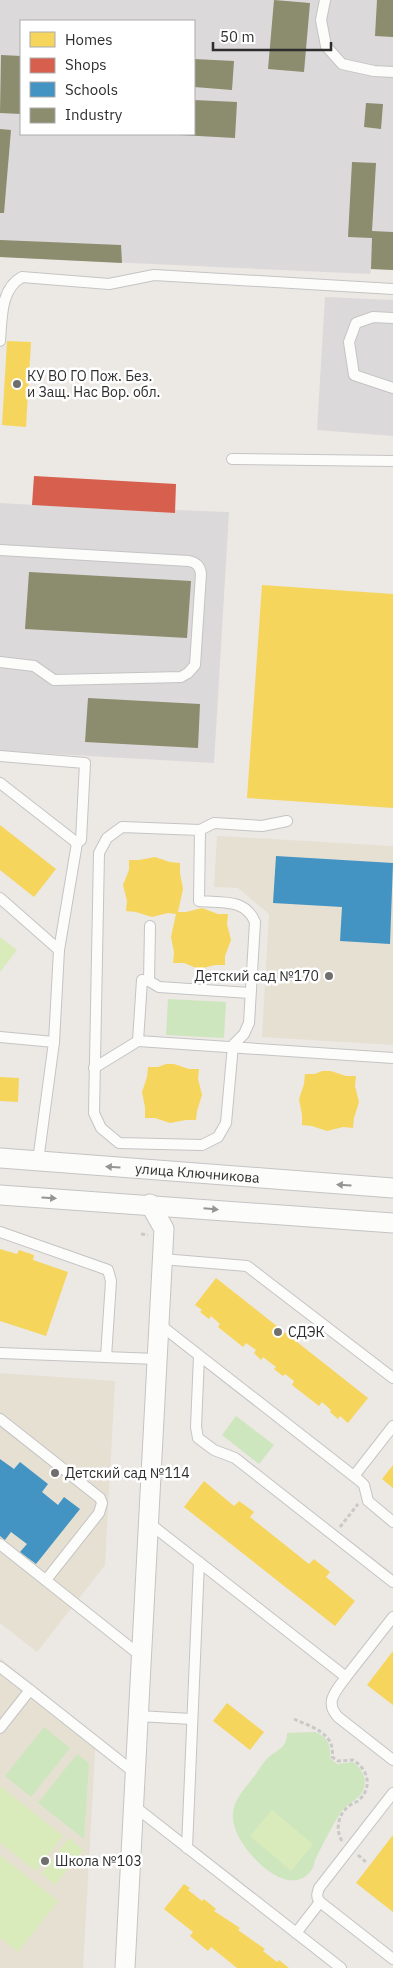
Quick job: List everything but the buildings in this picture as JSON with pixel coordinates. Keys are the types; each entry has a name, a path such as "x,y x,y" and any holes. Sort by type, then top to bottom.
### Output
{"street":[{"name":"улица Ключникова","path":"0,1158 393,1188"},
{"path":"0,1195 150,1204 393,1223"},
{"path":"125,1968 164,1229 150,1204"},
{"path":"164,1229 184,1207"}],"lane":[{"path":"324,0 321,20 326,46 342,64 374,71 393,72"},
{"path":"0,342 5,294 10,285 22,277 109,284 154,275 393,289"},
{"path":"393,318 373,317 356,323 349,342 354,375 393,388"},
{"path":"232,459 393,461"},
{"path":"0,550 189,561 196,563 201,574 195,665 188,674 181,677 54,680 34,666 0,662"},
{"path":"0,756 84,763 81,840 77,843 59,950 54,1042 38,1161"},
{"path":"0,783 77,843"},
{"path":"200,830 199,901 242,905 251,914 255,922 249,1023 233,1047 226,1123 218,1137 202,1145 119,1142 101,1128 94,1113 99,853 107,838 122,827 200,830 214,823 262,826 287,821"},
{"path":"0,898 59,950"},
{"path":"149,981 150,926"},
{"path":"138,1041 142,980 149,981 160,987 250,993"},
{"path":"0,1037 54,1042"},
{"path":"94,1068 138,1041 393,1058"},
{"path":"0,1232 108,1270 111,1281 106,1357"},
{"path":"162,1259 247,1266 393,1378"},
{"path":"159,1324 354,1476 364,1485 368,1501 372,1506 393,1522"},
{"path":"0,1353 157,1359"},
{"path":"199,1356 196,1427 198,1438 214,1450 235,1458 393,1582"},
{"path":"0,1419 100,1498 102,1503 99,1513 46,1580"},
{"path":"354,1476 393,1426"},
{"path":"148,1523 346,1677"},
{"path":"0,1544 142,1656"},
{"path":"187,1848 199,1562"},
{"path":"393,1617 346,1677 331,1702 332,1710 338,1717 393,1760"},
{"path":"0,1667 136,1773"},
{"path":"0,1728 30,1690"},
{"path":"138,1716 192,1719"},
{"path":"393,1793 319,1888 317,1894 317,1899 320,1902 393,1959"},
{"path":"134,1806 341,1968"},
{"path":"296,1933 320,1902"}],"path":[{"path":"334,1535 366,1494"},
{"path":"294,1719 324,1734 332,1745 332,1757 338,1761 353,1760 364,1769 367,1788 360,1799 349,1805 339,1820 338,1832 343,1843"}],"shaded area":[{"path":"0,0 393,0 393,270 371,269 370,274 0,257"},
{"path":"325,297 393,300 393,436 317,430"},
{"path":"0,503 175,513 175,510 229,512 214,763 0,751"},
{"name":"Детский сад №170","path":"217,836 393,846 393,1045 262,1037 269,914 238,888 214,887"},
{"name":"Детский сад №114","path":"0,1373 115,1381 105,1565 37,1652 0,1623"},
{"name":"Школа №103","path":"0,1658 96,1735 83,1968 0,1968"}],"green space":[{"path":"0,937 17,950 0,972"},
{"path":"168,999 226,1002 224,1038 166,1035"},
{"path":"236,1416 274,1445 259,1464 222,1435"},
{"path":"44,1727 70,1748 31,1797 5,1776"},
{"path":"315,1732 326,1739 330,1749 330,1758 337,1764 353,1762 359,1767 363,1773 365,1784 359,1796 345,1807 339,1815 311,1870 301,1879 292,1880 272,1873 262,1866 246,1849 236,1830 233,1812 239,1797 263,1764 284,1745 287,1733"},
{"path":"77,1754 89,1763 84,1839 38,1803"},
{"path":"0,1786 63,1836 36,1871 0,1843"},
{"path":"272,1810 313,1844 291,1871 250,1836"},
{"path":"69,1838 83,1850 55,1885 41,1873"},
{"path":"0,1855 58,1901 18,1952 0,1938"}],"place":[{"name":"КУ ВО ГО Пож. Без. и Защ. Нас Вор. обл.","path":"17,384"},
{"name":"Детский сад №170","path":"329,976"},
{"name":"СДЭК","path":"278,1332"},
{"name":"Детский сад №114","path":"55,1473"},
{"name":"Школа №103","path":"45,1861"}]}
